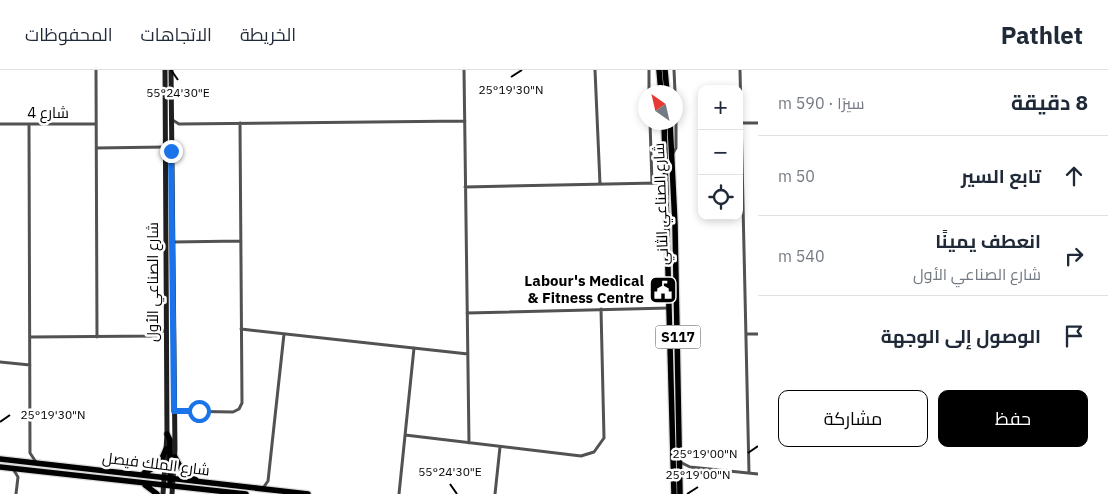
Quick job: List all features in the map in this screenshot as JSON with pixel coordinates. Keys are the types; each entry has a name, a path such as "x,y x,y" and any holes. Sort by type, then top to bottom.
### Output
{"main road":[{"name":"شارع الصناعي الأول","path":"165,70 166,448 169,478"},
{"name":"شارع الصناعي الأول","path":"169,478 175,457 170,70"},
{"path":"660,85 662,70"},
{"path":"662,70 665,85"},
{"name":"شارع الصناعي الثاني","path":"664,130 671,308 673,492"},
{"name":"شارع الصناعي الثاني","path":"671,130 681,472 680,494"},
{"path":"167,434 170,440 168,494"},
{"path":"141,474 157,467 166,448"},
{"path":"175,457 182,470 200,482"},
{"name":"شارع الملك فيصل","path":"1,462 37,463 308,494"},
{"name":"شارع الملك فيصل","path":"1,462 12,468 246,494"},
{"path":"136,482 149,486 157,494"},
{"path":"163,494 168,486"},
{"path":"168,486 172,494"},
{"path":"182,494 195,489"}],"street":[{"path":"96,70 97,337"},
{"path":"464,70 469,443"},
{"path":"595,70 600,184"},
{"path":"648,70 649,85"},
{"path":"674,70 675,85"},
{"path":"740,70 741,85"},
{"path":"170,118 178,124"},
{"path":"170,130 178,124 464,121"},
{"path":"174,411 233,412 239,409 242,403 240,123"},
{"path":"743,123 758,123"},
{"name":"شارع 4","path":"0,124 96,124"},
{"path":"24,462 30,453 29,124"},
{"path":"650,130 652,183"},
{"path":"672,153 676,148 676,130"},
{"path":"742,130 750,473"},
{"path":"96,148 165,147"},
{"path":"658,183 667,175"},
{"path":"465,187 658,183 668,188"},
{"path":"172,242 241,241"},
{"path":"467,312 671,308"},
{"path":"405,435 584,456 594,452 601,444 604,436 601,309"},
{"path":"156,336 166,329"},
{"path":"241,329 468,354"},
{"path":"262,489 268,481 284,334"},
{"path":"746,334 758,334"},
{"path":"30,337 156,336 166,342"},
{"path":"399,494 414,348"},
{"path":"0,362 30,365"},
{"path":"495,494 500,447"},
{"path":"30,453 37,463"},
{"path":"680,462 690,467 758,474"},
{"path":"681,472 690,467"},
{"path":"12,468 18,477 16,494"},
{"path":"18,477 28,470"},
{"path":"268,481 274,490"}],"place":[{"name":"Labour's Medical & Fitness Centre","path":"663,290"}],"route":[{"path":"171,151 174,411 199,411"}]}
